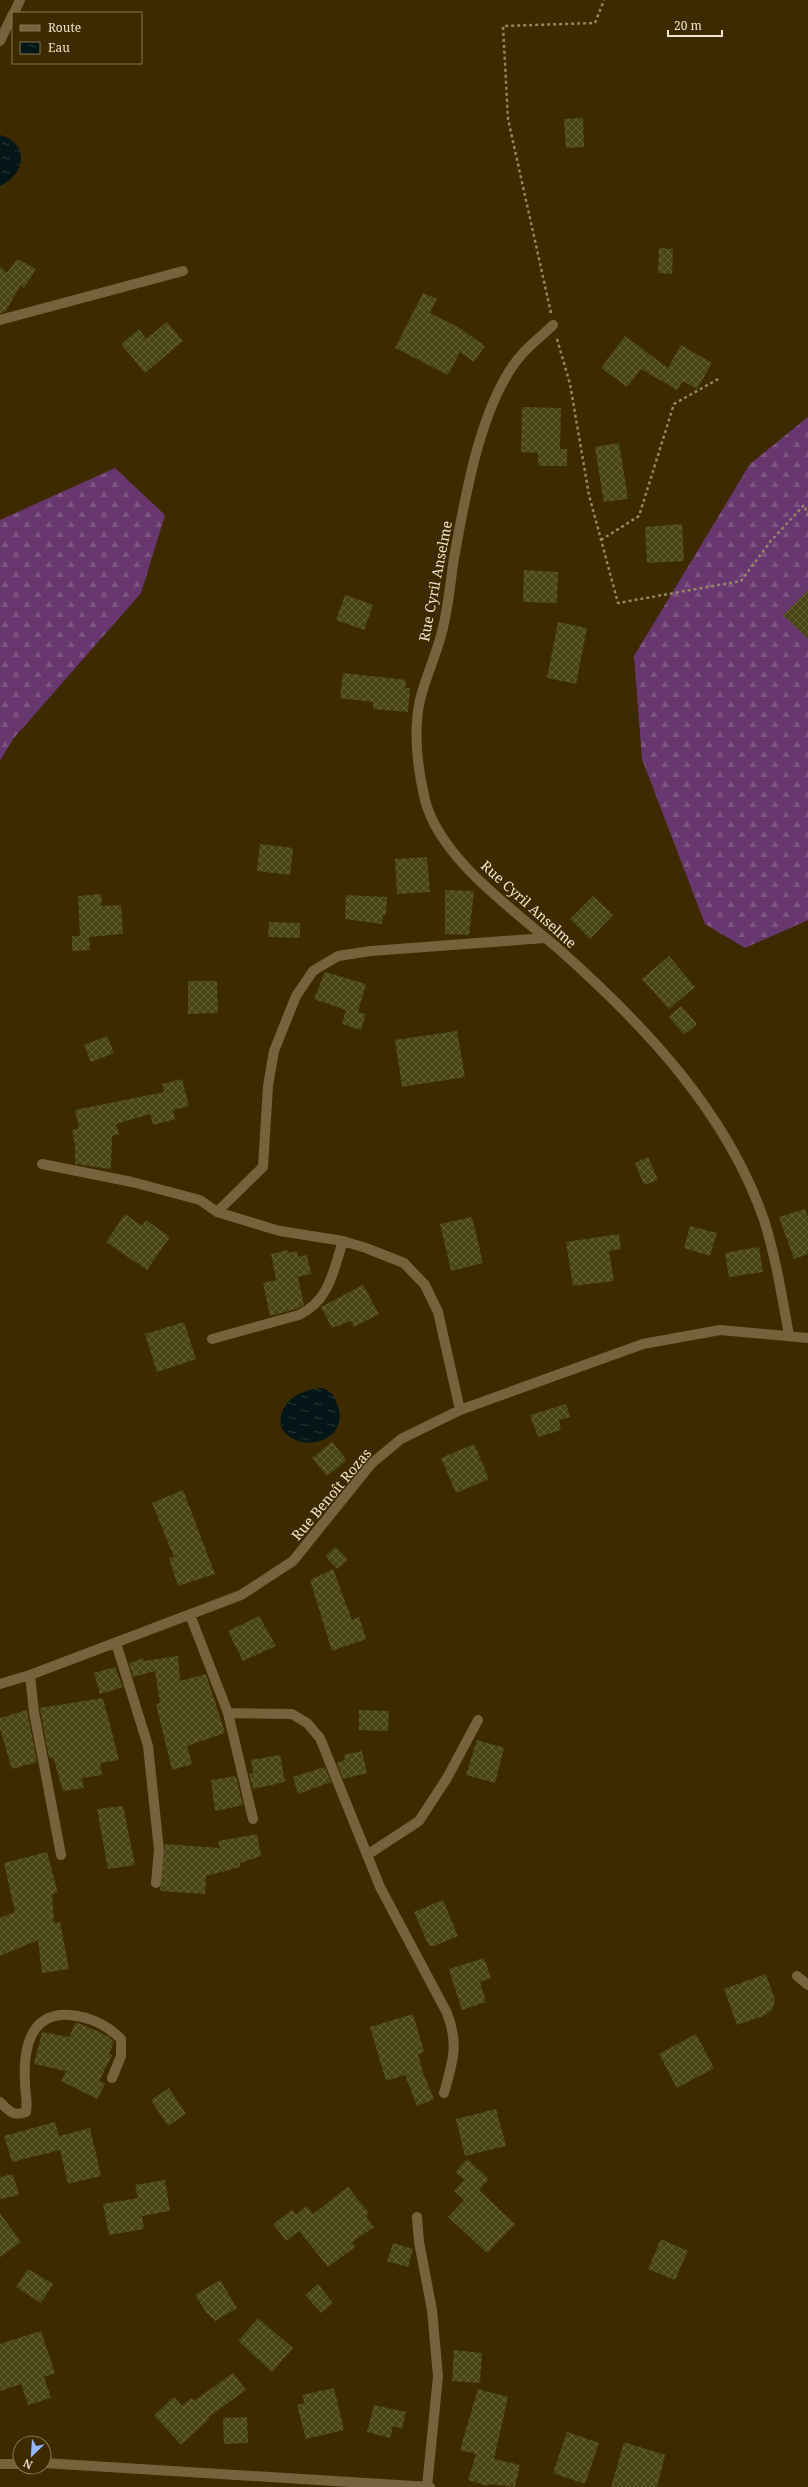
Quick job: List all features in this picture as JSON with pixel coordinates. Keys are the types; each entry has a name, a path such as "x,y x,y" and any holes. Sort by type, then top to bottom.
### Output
{"street":[{"path":"14,12 20,0"},
{"path":"0,41 12,16"},
{"path":"0,320 184,271"},
{"name":"Rue Cyril Anselme","path":"554,326 522,354 510,372 486,425 463,509 440,638 419,704 417,730 420,777 425,800 430,818 440,833 482,884 614,1000 663,1052 695,1093 723,1134 763,1218 775,1256 789,1335"},
{"path":"218,1212 263,1168 268,1086 274,1052 296,996 313,971 338,956 371,951 545,938"},
{"path":"42,1164 132,1182 200,1200 218,1212 280,1231 343,1241 404,1263 424,1285 438,1312 460,1410"},
{"path":"212,1339 299,1315 312,1309 321,1300 330,1280 343,1241"},
{"name":"Rue Benoît Rozas","path":"0,1684 30,1675 241,1595 272,1577 293,1561 371,1464 401,1439 460,1410 643,1344 720,1330 789,1335 808,1338"},
{"path":"190,1615 228,1713 253,1819"},
{"path":"116,1643 148,1746 159,1850 156,1883"},
{"path":"30,1675 34,1712 61,1855"},
{"path":"228,1713 292,1714 307,1723 320,1738 380,1887 448,2013 454,2032 455,2055 444,2093"},
{"path":"367,1855 419,1821 447,1778 478,1720"},
{"path":"797,1976 808,1985"},
{"path":"0,2102 12,2114 18,2115 26,2112 28,2102 25,2083 25,2059 28,2042 34,2030 45,2020 58,2014 84,2017 111,2028 121,2039 122,2056 112,2078"},
{"path":"52,2464 428,2487 438,2376 432,2310 417,2217"},
{"path":"0,2464 12,2464"}],"path":[{"path":"604,0 595,23 503,26 508,119 554,326 570,384 589,496 618,602 741,581 770,542 804,505 808,515"},
{"path":"601,540 639,516 674,404 720,378"}],"green space":[{"path":"808,417 808,920 745,948 705,924 642,759 634,656 750,464"},
{"path":"115,468 165,515 141,593 13,739 0,761 0,520"}],"water":[{"path":"0,135 10,139 16,145 20,151 21,159 15,174 9,181 0,186"},
{"path":"322,1388 332,1394 338,1406 340,1418 336,1429 329,1436 320,1441 309,1443 298,1441 289,1436 281,1427 283,1410 287,1404 292,1398 299,1394"}],"building":[{"path":"583,118 584,147 566,148 564,119"},
{"path":"659,248 673,249 672,274 658,273"},
{"path":"17,259 36,269 24,288 21,285 5,312 0,313 0,267 7,273"},
{"path":"423,293 437,299 430,313 458,327 485,346 474,362 460,352 448,375 395,348"},
{"path":"167,322 183,341 145,373 121,344 139,329 146,339"},
{"path":"625,336 668,368 681,345 712,363 697,389 683,381 677,390 641,369 627,387 601,368"},
{"path":"522,407 561,408 560,449 567,449 567,466 538,466 538,453 521,452"},
{"path":"619,443 628,499 604,502 595,447"},
{"path":"682,524 684,561 647,563 645,527"},
{"path":"524,570 558,572 557,603 523,602"},
{"path":"808,590 808,639 783,615"},
{"path":"345,595 373,605 364,630 336,620"},
{"path":"558,622 587,628 576,684 547,678"},
{"path":"343,673 406,680 405,688 410,688 408,712 373,709 373,702 340,698"},
{"path":"260,844 293,848 290,875 257,871"},
{"path":"427,857 430,892 397,894 395,859"},
{"path":"445,890 474,891 469,935 445,934"},
{"path":"101,894 102,906 121,905 123,934 89,937 90,950 72,951 72,936 80,936 78,896"},
{"path":"346,895 387,897 386,915 383,915 382,924 345,919"},
{"path":"593,896 613,915 590,939 570,919"},
{"path":"269,922 300,923 300,938 268,937"},
{"path":"669,956 695,987 669,1009 642,979"},
{"path":"325,972 366,984 358,1012 366,1014 361,1030 342,1024 346,1010 314,999"},
{"path":"188,981 217,981 218,1013 188,1014"},
{"path":"681,1006 697,1024 684,1035 669,1017"},
{"path":"457,1031 465,1077 402,1087 395,1040"},
{"path":"107,1036 114,1053 91,1062 84,1045"},
{"path":"182,1079 189,1106 173,1110 175,1119 153,1125 150,1114 116,1124 119,1134 112,1136 111,1169 75,1164 75,1145 72,1130 79,1128 75,1110 164,1092 162,1084"},
{"path":"648,1157 658,1180 644,1185 635,1163"},
{"path":"805,1209 808,1218 808,1254 794,1259 779,1217"},
{"path":"125,1214 142,1226 146,1220 170,1237 147,1270 106,1242"},
{"path":"472,1217 483,1263 451,1271 440,1224"},
{"path":"690,1226 717,1233 710,1256 684,1248"},
{"path":"619,1234 621,1249 609,1251 614,1281 573,1286 566,1242"},
{"path":"759,1247 763,1272 729,1277 725,1253"},
{"path":"288,1250 289,1253 297,1251 298,1257 307,1255 311,1274 298,1277 304,1305 296,1309 270,1316 263,1283 276,1280 271,1254"},
{"path":"363,1285 379,1314 354,1327 351,1321 332,1328 321,1307"},
{"path":"184,1322 196,1359 157,1372 145,1334"},
{"path":"566,1404 570,1417 559,1420 561,1430 538,1437 530,1415"},
{"path":"332,1442 347,1460 327,1476 312,1458"},
{"path":"474,1444 489,1479 456,1493 441,1458"},
{"path":"183,1490 215,1574 178,1586 169,1558 174,1557 152,1503"},
{"path":"336,1547 348,1560 337,1569 325,1556"},
{"path":"333,1569 352,1620 359,1617 366,1639 332,1651 310,1580"},
{"path":"259,1616 276,1646 243,1661 228,1631"},
{"path":"178,1656 180,1681 206,1674 225,1733 187,1746 192,1764 172,1770 156,1704 160,1703 155,1671 133,1677 129,1663 144,1658 144,1661"},
{"path":"115,1667 123,1687 100,1694 94,1673"},
{"path":"103,1698 119,1760 100,1763 102,1775 82,1778 84,1788 63,1791 53,1757 49,1758 40,1708"},
{"path":"27,1710 37,1762 12,1769 0,1729 0,1718"},
{"path":"359,1710 389,1711 388,1731 359,1730"},
{"path":"477,1740 504,1748 495,1783 466,1775"},
{"path":"362,1751 367,1773 343,1779 337,1763 345,1760 344,1755"},
{"path":"280,1755 285,1782 253,1789 249,1774 253,1773 251,1760"},
{"path":"325,1767 331,1782 298,1794 293,1777"},
{"path":"236,1776 243,1805 215,1811 211,1780"},
{"path":"123,1806 135,1865 108,1869 97,1809"},
{"path":"257,1834 261,1856 240,1863 240,1867 206,1876 205,1894 160,1891 165,1844 220,1848 218,1841"},
{"path":"47,1852 58,1893 52,1894 54,1923 60,1922 69,1969 42,1973 38,1940 0,1956 0,1918 15,1912 4,1863"},
{"path":"443,1900 458,1936 434,1946 429,1946 414,1912"},
{"path":"484,1958 491,1978 480,1982 486,2002 462,2010 449,1969"},
{"path":"766,1974 775,2000 772,2010 763,2016 737,2025 724,1989"},
{"path":"413,2014 424,2052 418,2054 422,2070 434,2099 417,2106 405,2075 386,2081 370,2027"},
{"path":"76,2022 108,2036 114,2042 109,2054 112,2055 99,2081 105,2084 97,2099 61,2081 66,2071 34,2064 42,2032 69,2037"},
{"path":"696,2034 714,2068 677,2088 659,2054"},
{"path":"169,2088 186,2114 168,2126 151,2100"},
{"path":"496,2109 506,2146 465,2156 456,2119"},
{"path":"55,2122 59,2136 90,2128 101,2176 68,2184 60,2150 12,2162 4,2136"},
{"path":"467,2159 489,2179 479,2190 515,2224 487,2253 448,2217 464,2200 454,2191 464,2180 455,2172"},
{"path":"13,2174 19,2195 0,2199 0,2177"},
{"path":"165,2180 170,2211 142,2216 144,2229 109,2235 103,2204 138,2198 135,2185"},
{"path":"348,2187 369,2213 366,2216 374,2227 352,2242 355,2247 328,2267 299,2231 286,2241 273,2224 292,2210 296,2215 307,2206 313,2214"},
{"path":"0,2213 21,2242 0,2257"},
{"path":"661,2239 688,2251 675,2280 648,2269"},
{"path":"393,2243 413,2249 408,2267 387,2261"},
{"path":"28,2269 53,2284 41,2303 16,2287"},
{"path":"220,2280 237,2308 215,2321 206,2312 195,2295"},
{"path":"318,2284 333,2303 321,2313 305,2295"},
{"path":"258,2318 293,2348 272,2372 238,2341"},
{"path":"41,2331 55,2373 44,2377 51,2398 28,2405 21,2384 0,2391 0,2344"},
{"path":"454,2350 482,2353 480,2383 452,2381"},
{"path":"233,2373 246,2390 207,2418 210,2418 181,2445 154,2415 174,2397 182,2406 191,2398 194,2401"},
{"path":"334,2388 344,2430 306,2439 297,2405 305,2403 302,2395"},
{"path":"478,2389 508,2397 494,2459 520,2465 515,2487 489,2484 488,2486 468,2480 476,2454 460,2450"},
{"path":"374,2405 406,2412 402,2429 393,2426 390,2438 367,2432"},
{"path":"247,2417 248,2443 224,2444 223,2418"},
{"path":"567,2432 599,2443 585,2484 553,2473"},
{"path":"624,2442 665,2455 657,2487 611,2487"}]}
